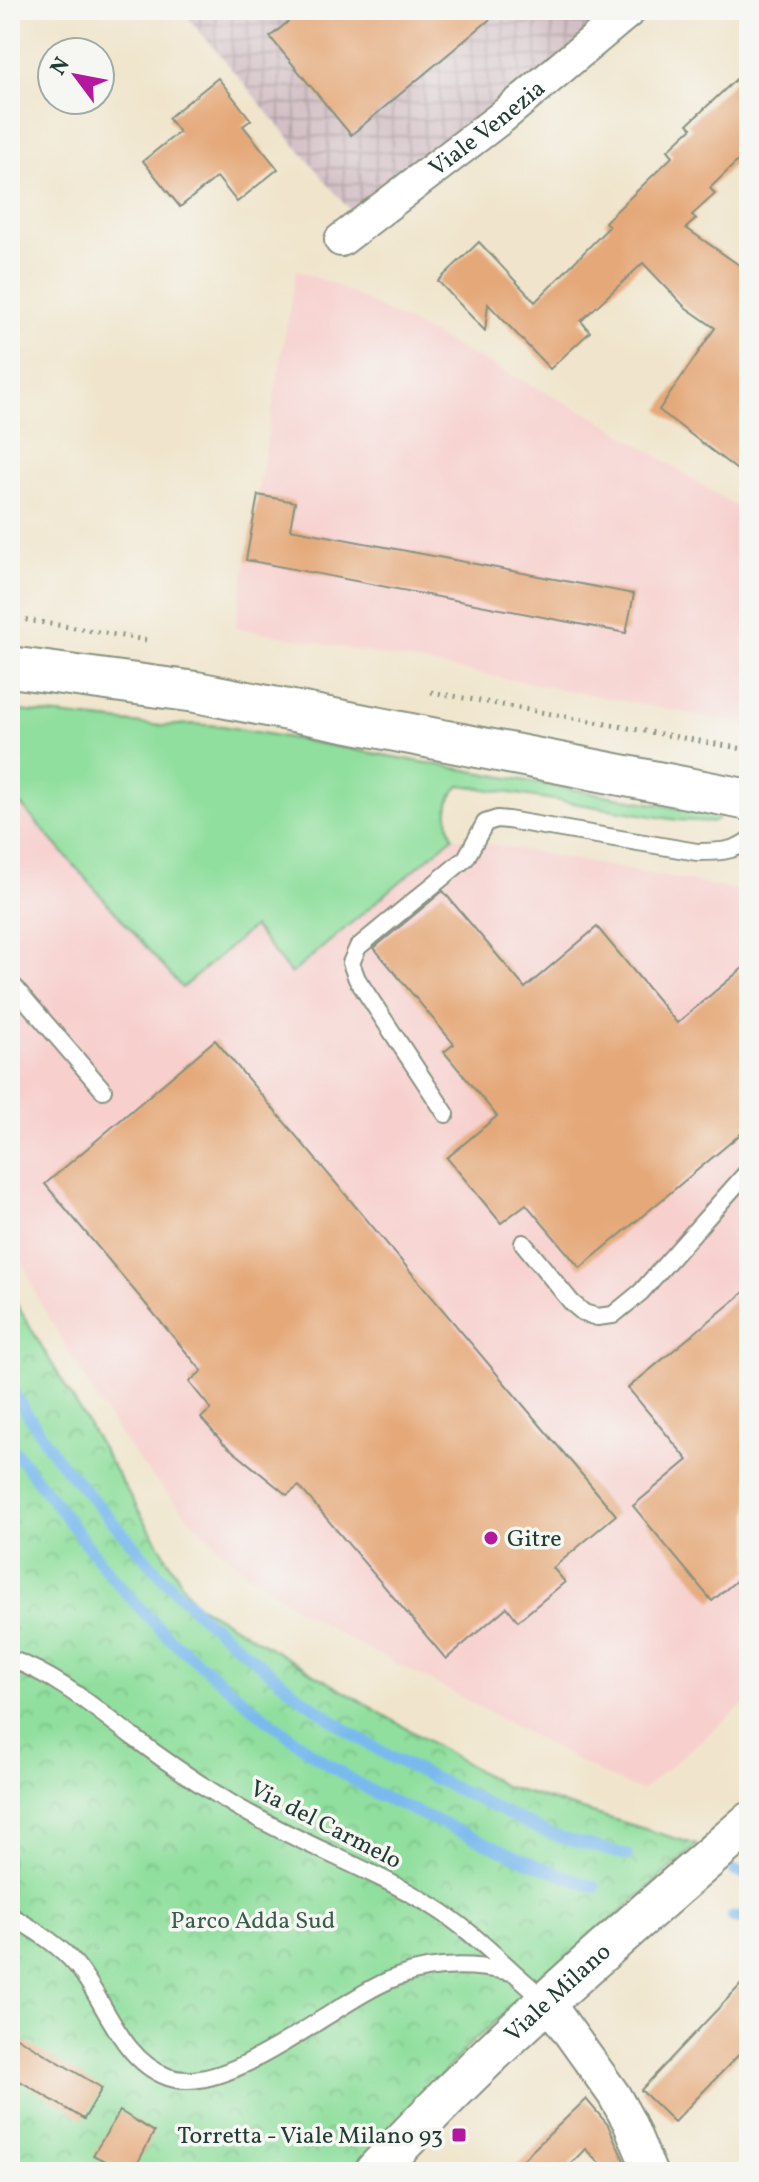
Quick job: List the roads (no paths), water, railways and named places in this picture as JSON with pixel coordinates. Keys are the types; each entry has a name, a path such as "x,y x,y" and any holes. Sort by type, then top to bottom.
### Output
{"street":[{"name":"Viale Venezia","path":"341,240 502,117 630,10"},
{"path":"21,672 196,692 749,800"},
{"name":"Viale Milano","path":"375,2172 473,2069 546,2000 749,1823"},
{"path":"546,2000 614,2095 650,2172"}],"lane":[{"path":"446,1114 357,979 351,963 358,947 466,858 485,823 497,819 508,820 697,852 720,852 740,847 749,840"},
{"path":"10,982 103,1090"},
{"path":"523,1243 572,1303 584,1313 597,1317 613,1315 641,1292 749,1170"},
{"name":"Via del Carmelo","path":"10,1659 79,1697 159,1757 235,1806 435,1908 480,1941 511,1972 546,2000"},
{"path":"10,1915 63,1950 80,1969 133,2052 148,2067 169,2077 189,2081 210,2077 256,2057 397,1977 460,1965 511,1972"}],"waterway":[{"path":"10,1388 58,1460 161,1576 201,1616 298,1695 349,1732 394,1759 541,1830 627,1855"},
{"path":"10,1445 112,1577 139,1607 169,1638 264,1717 324,1762 374,1793 536,1865 595,1887"},
{"path":"735,1871 749,1874"},
{"path":"733,1917 749,1920"}],"place":[{"name":"Gitre","path":"491,1538"},
{"name":"Torretta - Viale Milano 93","path":"459,2135"}],"park label":[{"name":"Parco Adda Sud","path":"253,1920"}]}
